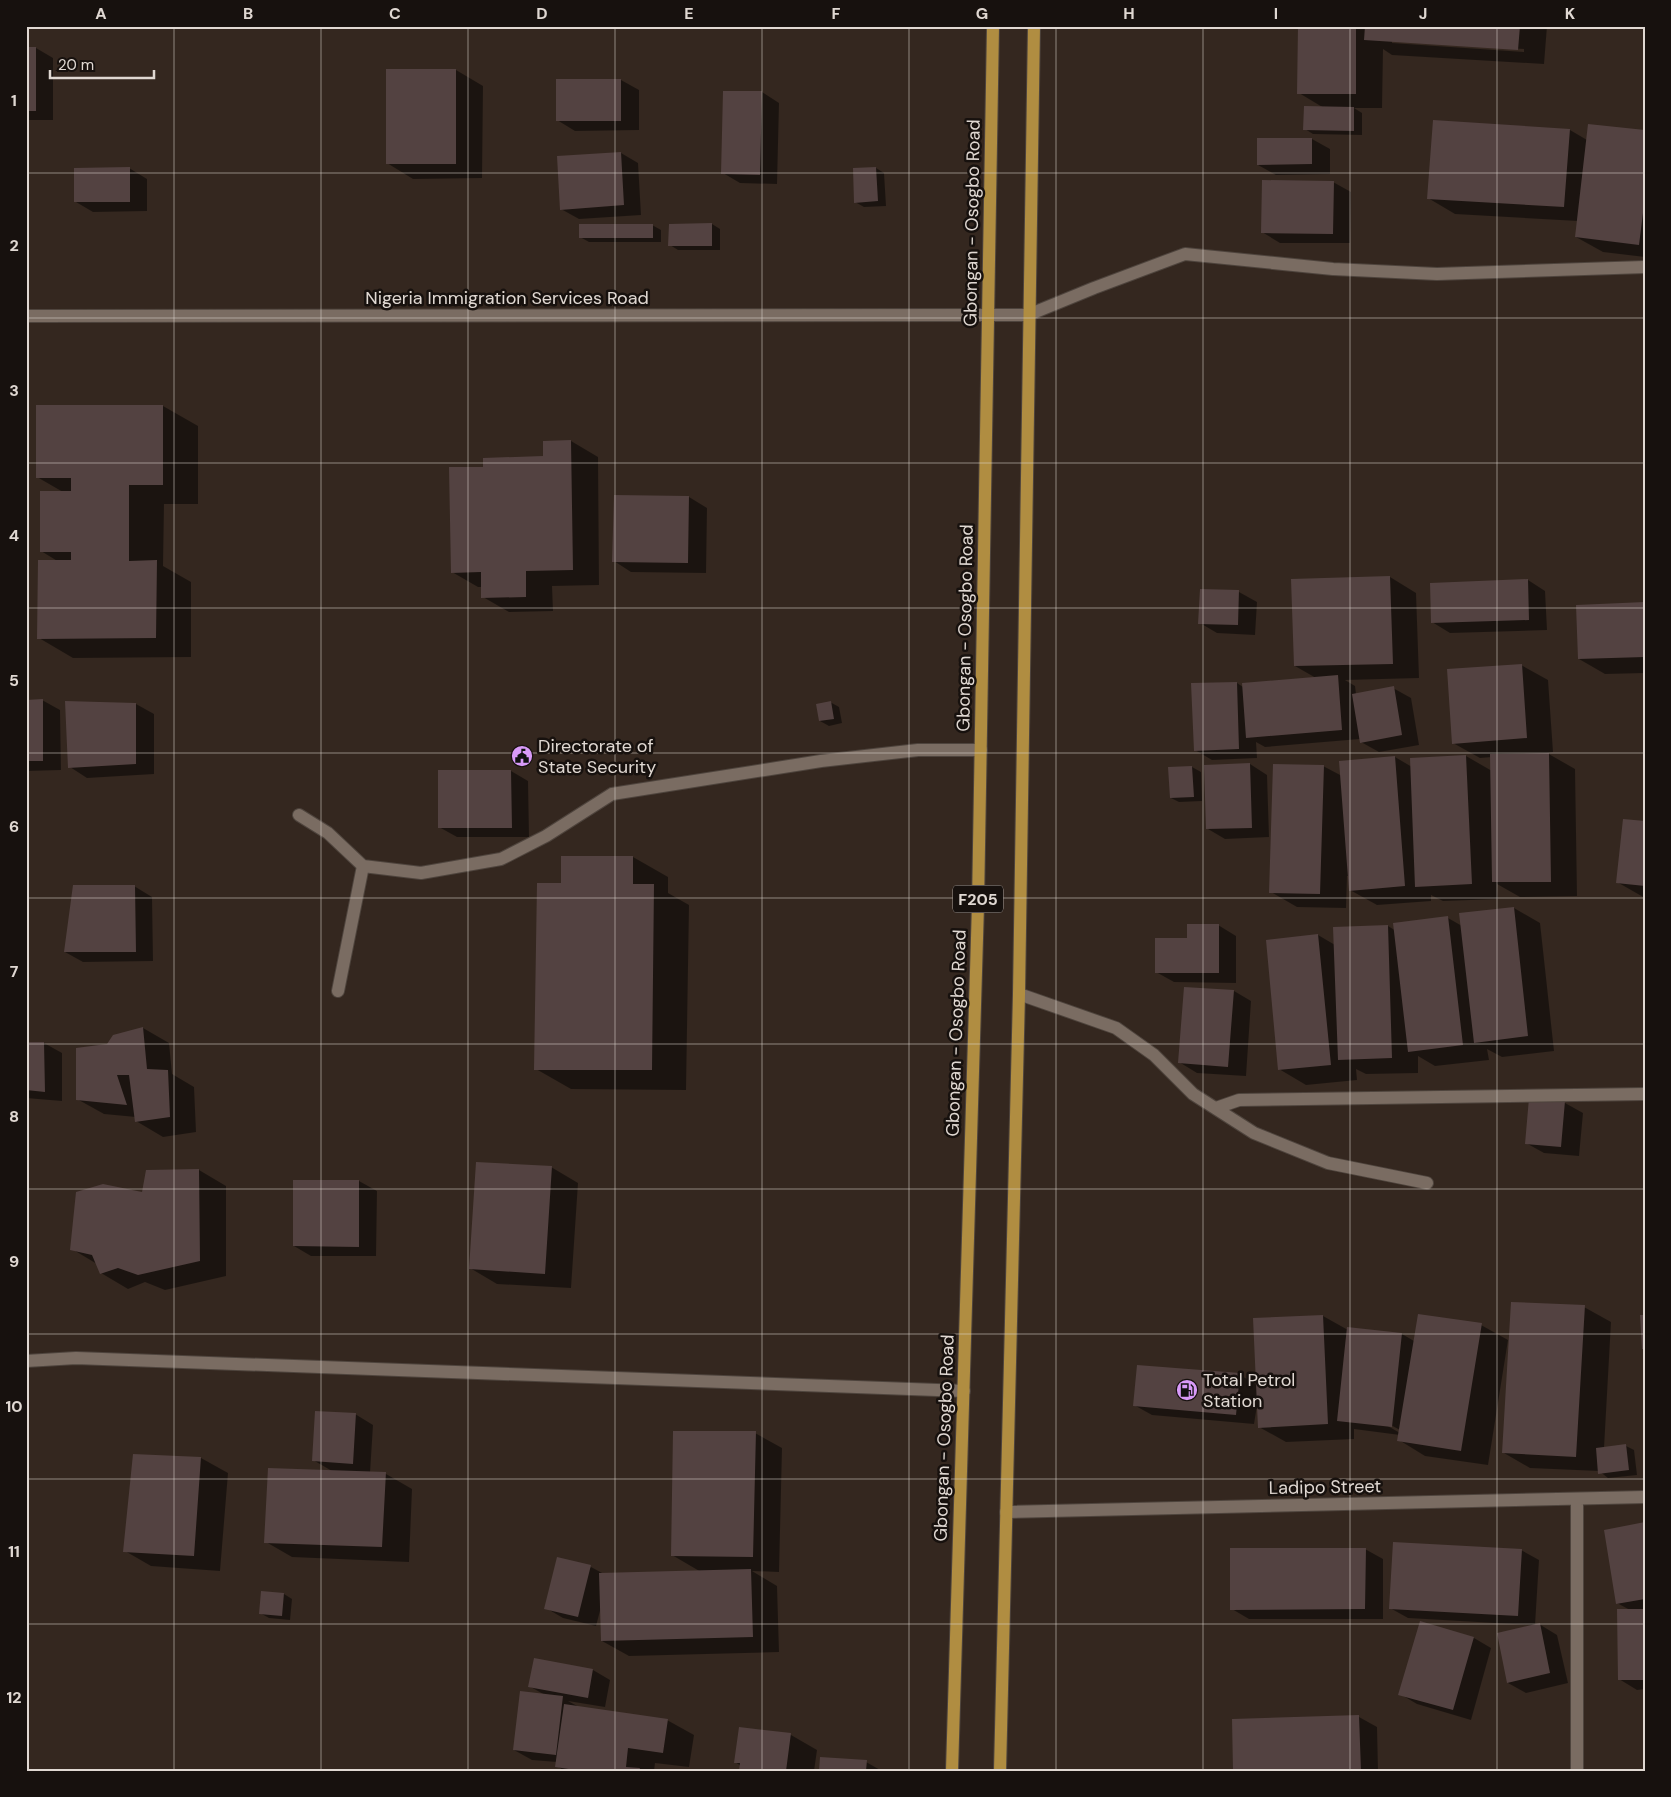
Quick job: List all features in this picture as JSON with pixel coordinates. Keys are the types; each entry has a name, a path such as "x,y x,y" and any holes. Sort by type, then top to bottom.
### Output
{"main road":[{"name":"Gbongan - Osogbo Road","path":"952,1771 964,1391 980,750 994,26"},
{"name":"F205","path":"1000,1771 1019,994 1028,315 1034,26"}],"street":[{"path":"1028,315 1185,254 1332,269 1437,274 1645,267"},
{"name":"Nigeria Immigration Services Road","path":"26,316 1028,315"},
{"path":"299,814 328,832 364,866 421,873 501,859 546,836 612,794 821,761 918,750 980,750"},
{"path":"338,991 364,866"},
{"path":"1019,994 1116,1028 1154,1055 1192,1094 1254,1133 1328,1163 1427,1182"},
{"path":"1216,1108 1239,1100 1645,1094"},
{"path":"26,1361 76,1358 964,1391"},
{"name":"Ladipo Street","path":"1006,1512 1645,1496"},
{"path":"1577,1499 1577,1771"}],"building":[{"path":"1298,26 1356,26 1356,94 1297,94"},
{"path":"1365,26 1520,26 1518,50 1364,40"},
{"path":"26,47 36,47 36,111 26,111"},
{"path":"386,69 456,69 456,164 386,164"},
{"path":"556,79 621,79 621,121 556,121"},
{"path":"723,91 762,91 760,175 721,174"},
{"path":"1304,106 1354,107 1354,131 1303,130"},
{"path":"1433,120 1570,129 1564,207 1427,199"},
{"path":"1588,124 1645,130 1645,197 1639,245 1575,237"},
{"path":"1257,138 1312,138 1312,164 1257,165"},
{"path":"621,152 624,205 560,210 557,156"},
{"path":"130,167 130,202 74,202 74,168"},
{"path":"876,167 878,201 854,203 853,168"},
{"path":"1262,180 1334,181 1333,234 1261,233"},
{"path":"712,223 712,246 668,246 669,224"},
{"path":"579,224 653,224 653,238 579,238"},
{"path":"36,405 163,405 163,485 129,485 129,561 157,560 156,638 37,639 38,560 71,560 71,552 40,552 40,491 71,491 71,478 36,478"},
{"path":"571,440 573,570 526,571 526,597 481,598 481,572 451,573 449,467 483,467 483,458 543,456 543,441"},
{"path":"614,495 689,496 688,563 612,562"},
{"path":"1390,576 1393,664 1294,666 1291,579"},
{"path":"1528,579 1529,620 1431,623 1430,583"},
{"path":"1200,589 1239,590 1238,625 1198,624"},
{"path":"1645,602 1645,657 1578,659 1576,605"},
{"path":"1522,664 1527,738 1452,744 1447,669"},
{"path":"1338,675 1342,730 1246,738 1242,683"},
{"path":"1237,682 1239,749 1194,751 1191,683"},
{"path":"1394,686 1402,735 1360,743 1352,694"},
{"path":"43,699 43,761 26,761 26,700"},
{"path":"65,701 136,703 136,764 68,768"},
{"path":"831,701 834,719 819,721 816,704"},
{"path":"1549,753 1551,882 1492,882 1490,754"},
{"path":"1466,755 1472,884 1415,887 1410,758"},
{"path":"1395,756 1405,886 1349,891 1339,761"},
{"path":"1250,763 1252,828 1206,829 1204,765"},
{"path":"1273,764 1324,765 1320,894 1269,893"},
{"path":"1192,766 1194,797 1170,798 1168,767"},
{"path":"438,770 511,770 512,828 438,828"},
{"path":"1623,819 1645,821 1645,886 1616,883"},
{"path":"561,856 633,856 633,884 654,884 652,1070 534,1070 537,883 561,883"},
{"path":"73,885 135,885 136,952 64,952"},
{"path":"1514,907 1528,1036 1474,1043 1459,913"},
{"path":"1448,916 1463,1045 1408,1052 1393,923"},
{"path":"1187,924 1219,924 1219,973 1155,973 1155,938 1187,938"},
{"path":"1388,925 1392,1058 1338,1060 1333,927"},
{"path":"1318,934 1331,1065 1278,1070 1266,940"},
{"path":"1184,987 1234,990 1228,1067 1178,1063"},
{"path":"143,1027 147,1069 168,1070 170,1117 135,1122 129,1075 117,1075 127,1105 76,1100 76,1048 107,1044 113,1035"},
{"path":"26,1042 44,1042 45,1092 26,1090"},
{"path":"1529,1098 1565,1101 1561,1147 1525,1144"},
{"path":"476,1162 552,1166 545,1274 469,1269"},
{"path":"199,1169 200,1261 138,1275 118,1268 100,1274 92,1255 70,1250 76,1192 103,1184 142,1192 146,1170"},
{"path":"293,1180 359,1180 359,1247 293,1246"},
{"path":"1511,1302 1585,1305 1576,1457 1502,1453"},
{"path":"1418,1314 1482,1323 1461,1451 1397,1441"},
{"path":"1323,1315 1328,1424 1258,1428 1253,1318"},
{"path":"1640,1315 1645,1315 1645,1349 1642,1349"},
{"path":"1347,1327 1402,1333 1392,1427 1337,1421"},
{"name":"Total Petrol Station","path":"1137,1365 1240,1373 1236,1415 1133,1406"},
{"path":"315,1411 356,1413 353,1464 312,1461"},
{"path":"673,1431 756,1431 753,1557 671,1556"},
{"path":"1626,1444 1629,1470 1598,1474 1596,1448"},
{"path":"133,1454 201,1457 194,1556 123,1552"},
{"path":"268,1468 386,1472 382,1547 264,1543"},
{"path":"1645,1522 1645,1599 1616,1604 1604,1530"},
{"path":"1393,1542 1522,1549 1518,1616 1389,1609"},
{"path":"1230,1548 1366,1548 1365,1609 1230,1610"},
{"path":"557,1557 591,1565 578,1617 544,1609"},
{"path":"751,1569 753,1637 601,1641 599,1573"},
{"path":"261,1591 284,1593 282,1616 259,1614"},
{"path":"1617,1609 1645,1609 1645,1680 1618,1680"},
{"path":"1420,1621 1474,1637 1453,1710 1398,1695"},
{"path":"1540,1623 1550,1673 1507,1683 1497,1633"},
{"path":"534,1658 593,1669 588,1698 528,1687"},
{"path":"520,1691 563,1696 556,1755 513,1750"},
{"path":"564,1704 668,1719 663,1753 628,1748 626,1767 640,1768 639,1771 582,1771 555,1767"},
{"path":"1359,1715 1361,1771 1233,1771 1232,1719"},
{"path":"739,1727 791,1733 786,1771 739,1771 740,1763 734,1763"},
{"path":"820,1757 867,1760 866,1771 819,1771"}],"place":[{"name":"Directorate of State Security","path":"522,756"},
{"name":"Total Petrol Station","path":"1187,1390"}]}
